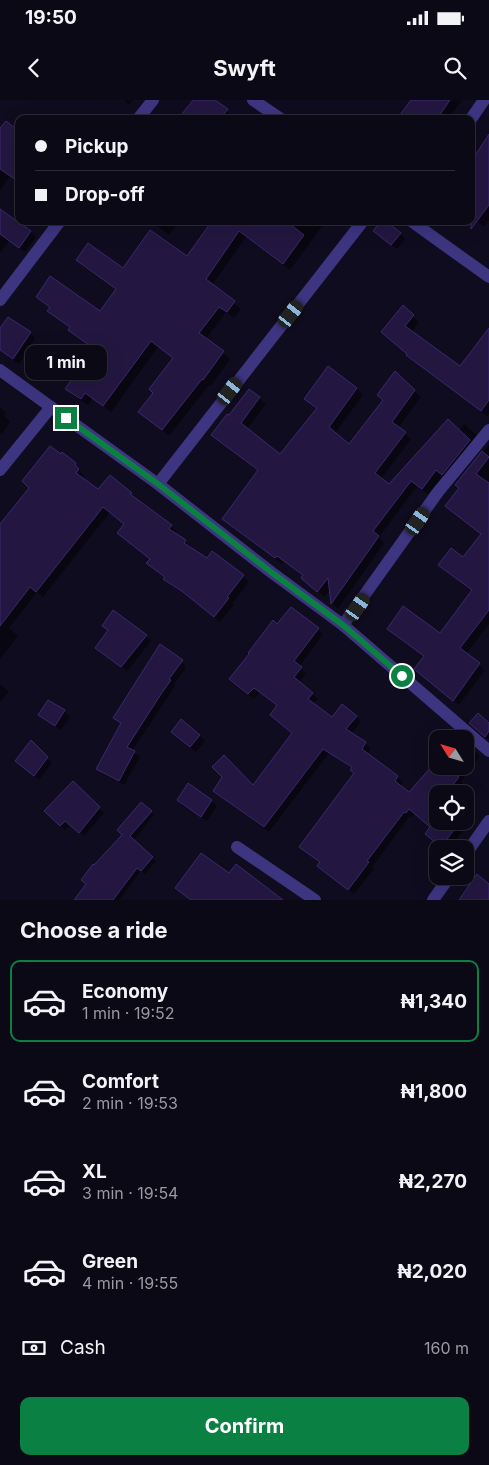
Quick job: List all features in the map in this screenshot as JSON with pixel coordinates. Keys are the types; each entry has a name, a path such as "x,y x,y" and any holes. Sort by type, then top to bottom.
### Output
{"street":[{"path":"141,115 153,100"},
{"path":"253,100 274,115"},
{"path":"473,115 484,100"},
{"path":"0,300 57,225"},
{"path":"158,484 360,225"},
{"path":"417,225 489,278"},
{"path":"0,370 158,484 343,625 489,751"},
{"path":"0,470 51,407"},
{"path":"343,625 438,492 489,430"},
{"path":"474,842 489,821"},
{"path":"237,847 315,900"},
{"path":"433,900 444,885"}],"building":[{"path":"193,100 215,100 228,109 223,115 181,115"},
{"path":"411,100 450,100 440,115 400,115"},
{"path":"6,121 15,128 15,179 0,169 0,128"},
{"path":"489,134 489,205 475,224 475,156"},
{"path":"0,209 15,220 15,225 23,225 31,231 19,248 0,234"},
{"path":"209,225 291,225 304,235 283,264 239,231 206,279 235,301 227,312 219,307 199,333 224,351 162,430 138,412 153,393 149,389 173,358 151,341 103,406 85,393 81,399 65,389 93,348 68,330 70,327 47,311 50,307 36,297 50,276 100,311 116,289 76,260 88,243 123,268 150,230 187,256"},
{"path":"378,225 391,225 401,233 391,245 373,231"},
{"path":"403,305 414,315 405,326 460,366 489,328 489,400 481,411 406,355 381,332"},
{"path":"8,317 31,332 13,359 0,350 0,328"},
{"path":"328,366 357,388 329,427 349,444 383,400 377,395 395,371 415,390 392,422 406,432 375,473 389,484 448,419 470,440 442,475 436,470 422,489 411,481 373,531 379,536 331,604 328,578 317,592 301,578 303,575 277,556 275,558 222,519 258,470 211,435 249,389 260,397 241,423 280,454 317,408 304,399"},
{"path":"50,446 61,454 62,452 76,463 75,465 79,469 76,473 98,489 110,475 132,493 130,494 172,525 169,529 186,540 184,543 207,558 212,551 244,575 214,617 183,592 163,579 165,577 146,563 150,559 117,533 124,524 103,507 36,592 30,587 0,626 0,524 29,488 22,481"},
{"path":"482,451 489,457 476,474 489,483 489,610 460,648 480,663 453,701 414,669 424,656 387,629 403,606 440,633 472,590 438,565 451,548 463,557 481,534 445,506 459,488 455,485"},
{"path":"291,607 319,628 294,661 302,667 294,677 313,693 308,699 332,717 342,704 357,716 346,729 366,742 362,749 398,776 395,781 409,792 429,769 429,775 456,775 459,777 453,785 429,785 429,826 409,809 406,813 404,812 348,890 317,866 320,862 299,847 354,773 350,770 352,767 323,749 264,827 213,791 222,777 212,767 224,755 253,785 292,733 270,715 277,705 254,688 248,694 229,679 273,620 277,624"},
{"path":"113,610 147,635 121,667 95,648 108,630 102,626"},
{"path":"160,644 183,660 127,747 135,751 119,781 96,769 121,723 113,718"},
{"path":"48,700 65,710 55,726 38,715"},
{"path":"478,713 489,723 489,731 485,737 469,723"},
{"path":"181,719 200,735 190,747 171,732"},
{"path":"31,740 48,757 34,776 15,761"},
{"path":"73,781 100,807 79,833 65,821 60,826 44,811"},
{"path":"188,783 212,800 201,817 177,800"},
{"path":"141,802 152,811 130,836 153,857 141,871 137,868 113,900 74,900 86,884 81,880 93,864 122,835 117,830"},
{"path":"429,828 429,830 454,830 446,840 432,840 425,834"},
{"path":"201,853 229,873 236,864 283,900 191,900 175,888"},
{"path":"477,874 489,884 489,900 459,900 469,885 474,885 474,878"}],"route":[{"path":"66,418 158,484 343,625 402,676"}]}
